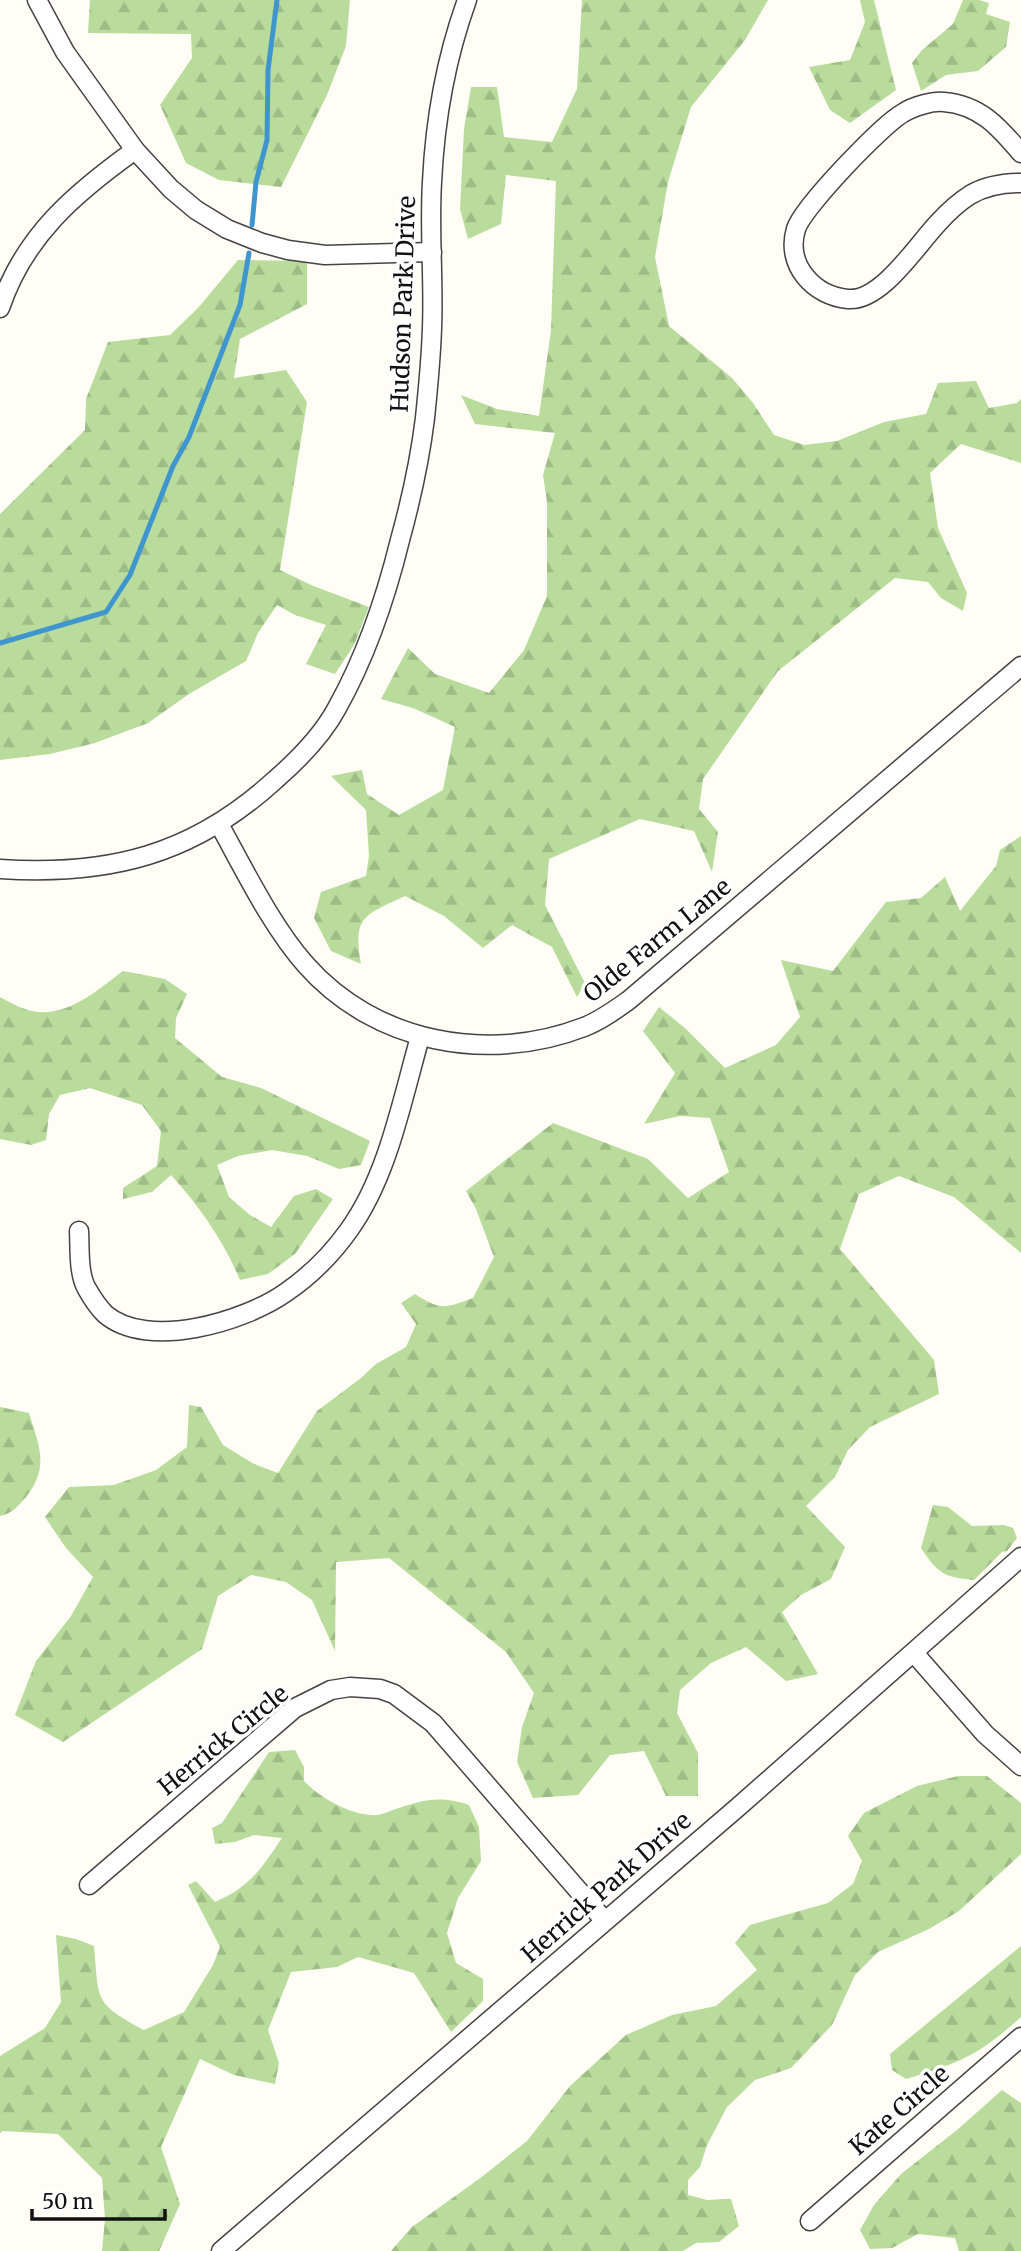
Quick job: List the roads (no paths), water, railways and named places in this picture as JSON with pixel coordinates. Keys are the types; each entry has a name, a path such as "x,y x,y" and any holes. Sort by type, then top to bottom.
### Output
{"street":[{"path":"37,0 65,52 135,150 196,210 227,229 288,250 325,255 432,252"},
{"name":"Hudson Park Drive","path":"0,869 46,872 131,862 200,835 254,799 300,757 336,710 370,637 393,569 412,493 425,422 432,330 432,183 439,104 467,0"},
{"path":"1021,152 995,122 976,109 943,102 923,105 905,112 879,131 806,212 796,229 794,251 800,270 811,285 830,296 850,299 867,296 900,268 939,221 971,195 989,187 1021,183"},
{"path":"0,308 7,287 37,236 87,185 135,150"},
{"name":"Olde Farm Lane","path":"219,824 286,941 306,965 348,1002 375,1019 420,1037 457,1044 505,1046 537,1042 585,1027 629,1000 1021,666"},
{"path":"79,1231 85,1286 106,1314 127,1326 144,1330 180,1330 218,1323 251,1311 285,1293 325,1259 350,1229 369,1198 381,1172 420,1037"},
{"name":"Herrick Park Drive","path":"221,2251 914,1653 1021,1557"},
{"path":"914,1653 985,1734 1021,1766"},
{"name":"Herrick Circle","path":"89,1885 295,1708 331,1690 350,1687 380,1689 394,1694 433,1723 604,1920"},
{"name":"Kate Circle","path":"810,2221 1021,2037"}],"waterway":[{"path":"252,225 256,182 267,140 268,70 277,0"},
{"path":"0,643 106,612 130,575 173,466 189,437 240,305 249,253"}]}
